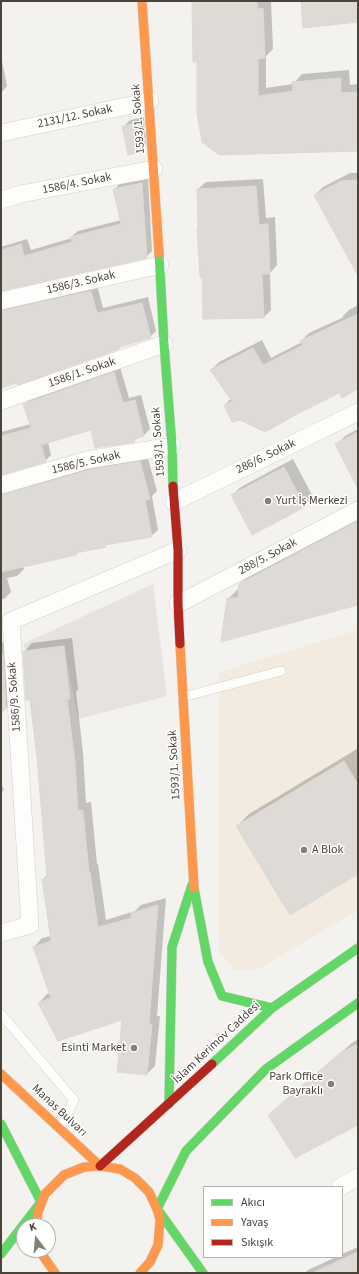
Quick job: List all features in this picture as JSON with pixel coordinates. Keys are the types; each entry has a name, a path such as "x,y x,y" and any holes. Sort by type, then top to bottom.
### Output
{"street":[{"name":"1593/1. Sokak","path":"142,1 172,446 174,502 178,550 178,604 193,882 208,962 222,996 272,1008"},
{"name":"2131/12. Sokak","path":"1,133 150,102"},
{"name":"1586/4. Sokak","path":"1,200 21,194 154,169"},
{"name":"1586/3. Sokak","path":"1,301 160,265"},
{"name":"1586/1. Sokak","path":"1,401 164,344"},
{"name":"286/6. Sokak","path":"174,502 358,412"},
{"name":"1586/5. Sokak","path":"1,485 87,460 172,446"},
{"name":"288/5. Sokak","path":"178,604 358,510"},
{"name":"1586/9. Sokak","path":"1,934 30,925 6,623 178,550"},
{"name":"1593/1. Sokak","path":"169,1104 172,947 193,882"},
{"name":"İslam Kerimov Caddesi","path":"100,1166 272,1008 358,948"},
{"path":"140,1273 150,1262 158,1245 160,1220 158,1209 186,1151 266,1068 358,1002"},
{"name":"Manas Bulvarı","path":"1,1074 100,1166"},
{"path":"1,1124 41,1202 37,1218"},
{"path":"1,1254 51,1187 64,1175 84,1167 100,1166 120,1169 135,1178 149,1192 158,1209 202,1264"},
{"path":"342,1186 358,1177"},
{"path":"45,1258 56,1273"}],"lane":[{"path":"183,697 281,671"},
{"path":"1,1014 74,1100 59,1129"}],"shaded area":[{"path":"153,584 167,696 78,719 64,646 26,651 23,644"},
{"path":"358,630 358,910 257,970 235,970 219,950 219,672"}],"building":[{"path":"192,1 257,1 258,9 263,8 265,58 258,59 258,96 293,91 292,82 341,78 341,93 358,92 358,151 219,155 202,142 197,113 197,61 193,62"},
{"path":"301,1 358,1 358,22 303,28"},
{"path":"138,123 140,152 128,155 122,126"},
{"path":"358,180 358,276 314,195 341,181"},
{"path":"142,183 147,258 1,291 1,250 21,244 24,256 72,242 70,237 121,224 113,189"},
{"path":"256,186 259,225 268,224 270,274 262,274 264,318 203,319 202,277 200,277 197,228 197,189"},
{"path":"91,291 97,313 142,303 151,338 119,347 119,349 18,385 17,383 1,388 1,311"},
{"path":"358,314 358,389 342,398 339,393 265,432 240,420 232,422 224,405 232,401 210,370 253,348 263,365 303,345 300,341"},
{"path":"114,372 123,403 135,400 144,436 134,439 135,442 95,448 91,430 41,445 46,462 1,475 1,436 31,428 23,404"},
{"path":"358,432 358,489 335,444"},
{"path":"140,461 150,499 145,500 152,537 105,545 106,547 76,553 76,555 1,572 1,495 89,470"},
{"name":"Yurt İş Merkezi","path":"284,467 305,507 252,535 231,495"},
{"path":"358,521 358,605 221,642 227,598 238,598 239,584"},
{"path":"64,646 70,699 67,699 75,762 78,811 83,810 89,872 98,927 131,918 131,913 158,905 149,1024 152,1024 147,1075 117,1072 122,1020 58,1041 38,1003 51,998 33,947 51,941 42,879 47,878 37,757 30,699 26,701 23,651"},
{"path":"1,654 3,654 6,709 1,712"},
{"name":"A Blok","path":"344,761 358,784 358,874 290,915 236,826"},
{"name":"Park Office Bayraklı","path":"358,1044 358,1125 295,1158 268,1115 340,1053"},
{"path":"358,1252 358,1273 312,1273"}],"traffic: fast":[{"path":"159,253 172,446 173,486"},
{"path":"169,1104 172,947 192,885"},
{"path":"194,888 208,962 222,996 272,1008"},
{"path":"212,1064 272,1008 358,948"},
{"path":"157,1209 186,1151 266,1069 358,1003"},
{"path":"1,1124 41,1202"},
{"path":"1,1254 41,1202"},
{"path":"158,1210 203,1273"}],"traffic: slow":[{"path":"142,1 159,253"},
{"path":"180,644 194,888"},
{"path":"1,1074 100,1166"},
{"path":"37,1218 45,1194 64,1175 84,1167 100,1166 120,1169 135,1178 149,1192 157,1209 160,1220 158,1245 150,1262 140,1273"},
{"path":"44,1258 55,1273"}],"traffic: jam":[{"path":"173,486 178,550 180,644"},
{"path":"100,1166 212,1064"}],"place":[{"name":"Yurt İş Merkezi","path":"268,501"},
{"name":"A Blok","path":"304,850"},
{"name":"Esinti Market","path":"134,1048"},
{"name":"Park Office Bayraklı","path":"331,1084"}]}
